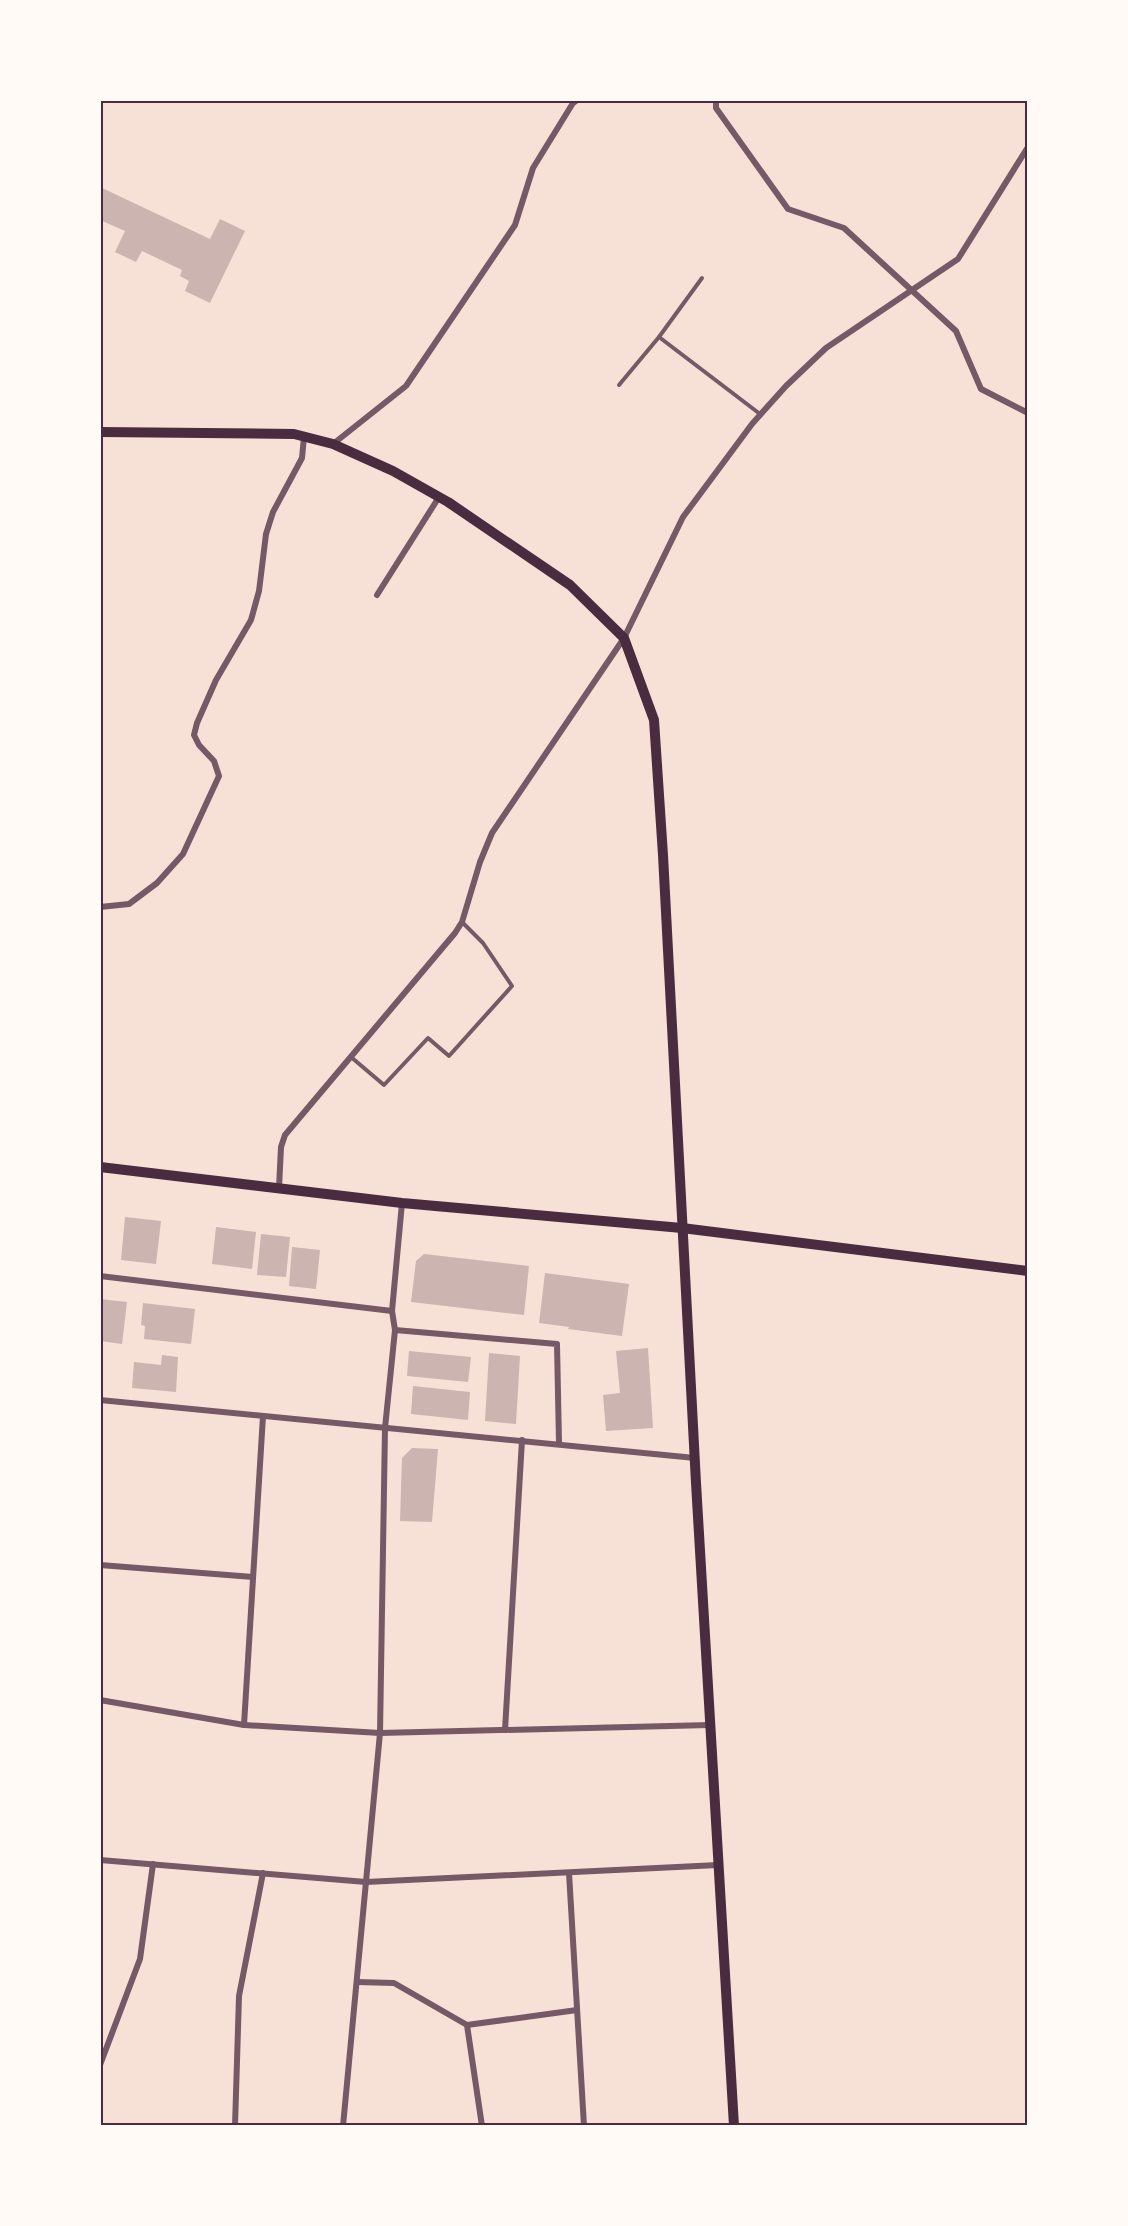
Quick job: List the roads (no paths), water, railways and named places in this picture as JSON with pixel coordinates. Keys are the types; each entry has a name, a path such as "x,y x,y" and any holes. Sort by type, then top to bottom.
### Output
{"main road":[{"path":"100,432 294,434 333,444 393,471 439,497 570,585 624,638 654,720 734,2126"},
{"path":"100,1167 402,1203 682,1228 1028,1271"}],"street":[{"path":"333,444 406,386 514,225 533,168 577,100"},
{"path":"716,100 716,108 788,209 844,228 956,331 981,389 1028,414"},
{"path":"279,1188 281,1147 285,1135 462,922 480,862 492,833 624,638 683,517 760,414 826,348 958,259 1028,147"},
{"path":"100,907 129,904 157,882 183,854 205,810 219,776 214,761 199,746 194,735 197,723 216,680 251,620 259,591 266,534 273,512 302,458 304,437"},
{"path":"377,595 439,497"},
{"path":"343,2126 380,1733 385,1428 395,1329 392,1311 402,1203"},
{"path":"100,1276 392,1311"},
{"path":"395,1329 557,1344 559,1443"},
{"path":"100,1400 695,1458"},
{"path":"243,1725 263,1416"},
{"path":"505,1730 522,1440"},
{"path":"100,1565 253,1576"},
{"path":"100,1700 243,1725 380,1733 710,1725"},
{"path":"100,1860 366,1882 718,1865"},
{"path":"100,2065 140,1959 153,1864"},
{"path":"569,1872 584,2126"},
{"path":"235,2126 239,1996 263,1874"},
{"path":"357,1982 394,1983 467,2025 577,2010"},
{"path":"467,2025 482,2126"}],"lane":[{"path":"619,386 660,337 702,278"},
{"path":"660,337 760,414"},
{"path":"350,1057 384,1085 428,1038 449,1056 512,986 483,944 462,922"}]}
